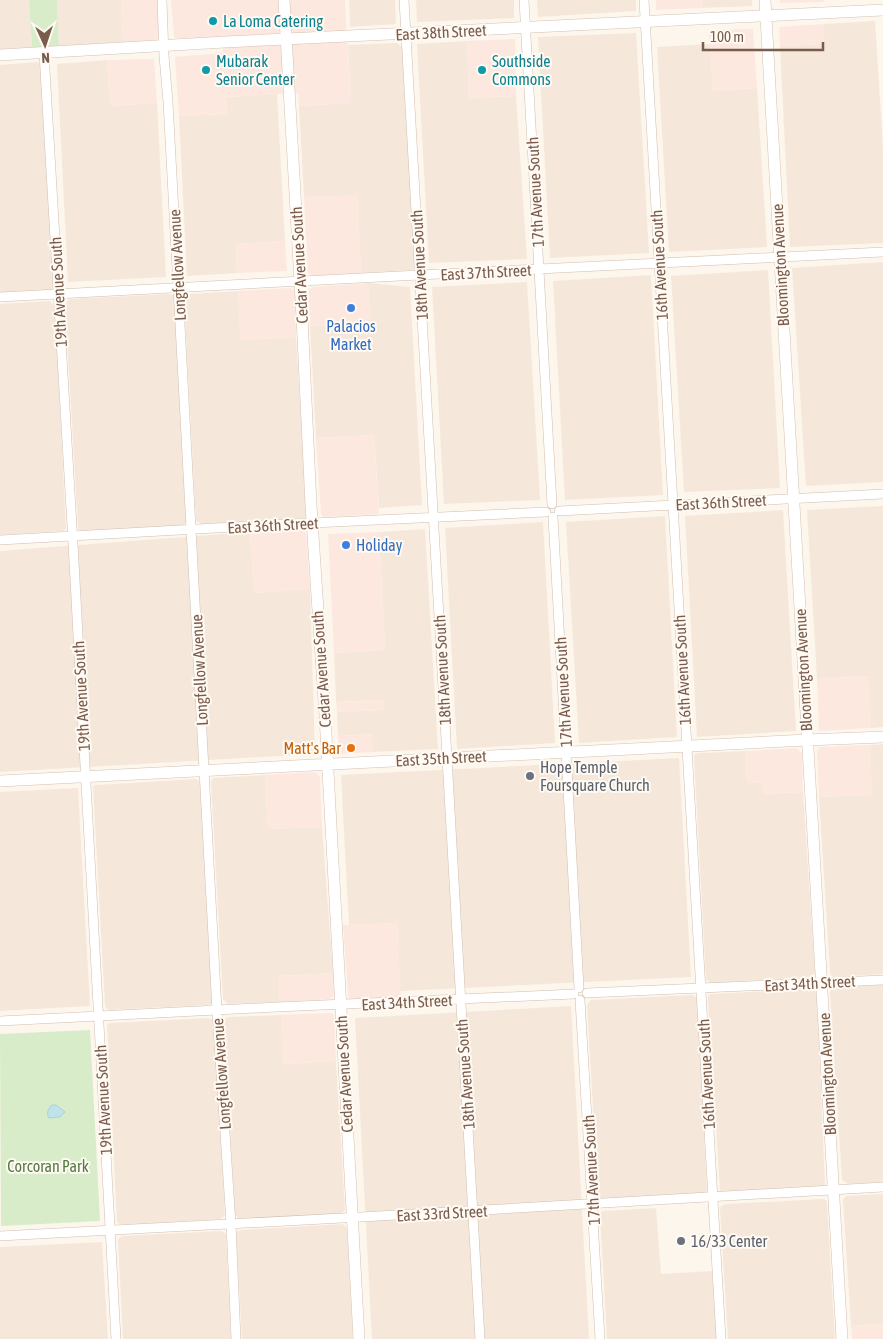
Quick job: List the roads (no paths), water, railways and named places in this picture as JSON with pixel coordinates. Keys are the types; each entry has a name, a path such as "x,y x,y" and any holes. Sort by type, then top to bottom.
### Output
{"street":[{"name":"Longfellow Avenue","path":"162,0 236,1339"},
{"name":"Cedar Avenue South","path":"284,0 359,1339"},
{"name":"18th Avenue South","path":"404,0 480,1339"},
{"name":"17th Avenue South","path":"524,0 600,1339"},
{"name":"16th Avenue South","path":"644,0 721,1339"},
{"name":"Bloomington Avenue","path":"765,0 842,1339"},
{"name":"East 38th Street","path":"0,55 883,10"},
{"name":"19th Avenue South","path":"44,53 73,536 116,1339"},
{"name":"East 37th Street","path":"0,297 883,252"},
{"name":"East 36th Street","path":"0,540 883,494"},
{"name":"East 35th Street","path":"0,781 883,737"},
{"name":"East 34th Street","path":"0,1022 701,987 883,980"},
{"name":"East 33rd Street","path":"0,1236 883,1188"}],"water":[{"path":"52,1105 56,1105 65,1112 60,1117 49,1118 48,1111"}],"place":[{"name":"La Loma Catering","path":"213,21"},
{"name":"Mubarak Senior Center","path":"206,70"},
{"name":"Southside Commons","path":"482,70"},
{"name":"Palacios Market","path":"351,308"},
{"name":"Holiday","path":"346,545"},
{"name":"Matt's Bar","path":"351,748"},
{"name":"Hope Temple Foursquare Church","path":"530,776"},
{"name":"16/33 Center","path":"681,1241"}],"park label":[{"name":"Corcoran Park","path":"48,1166"}]}
